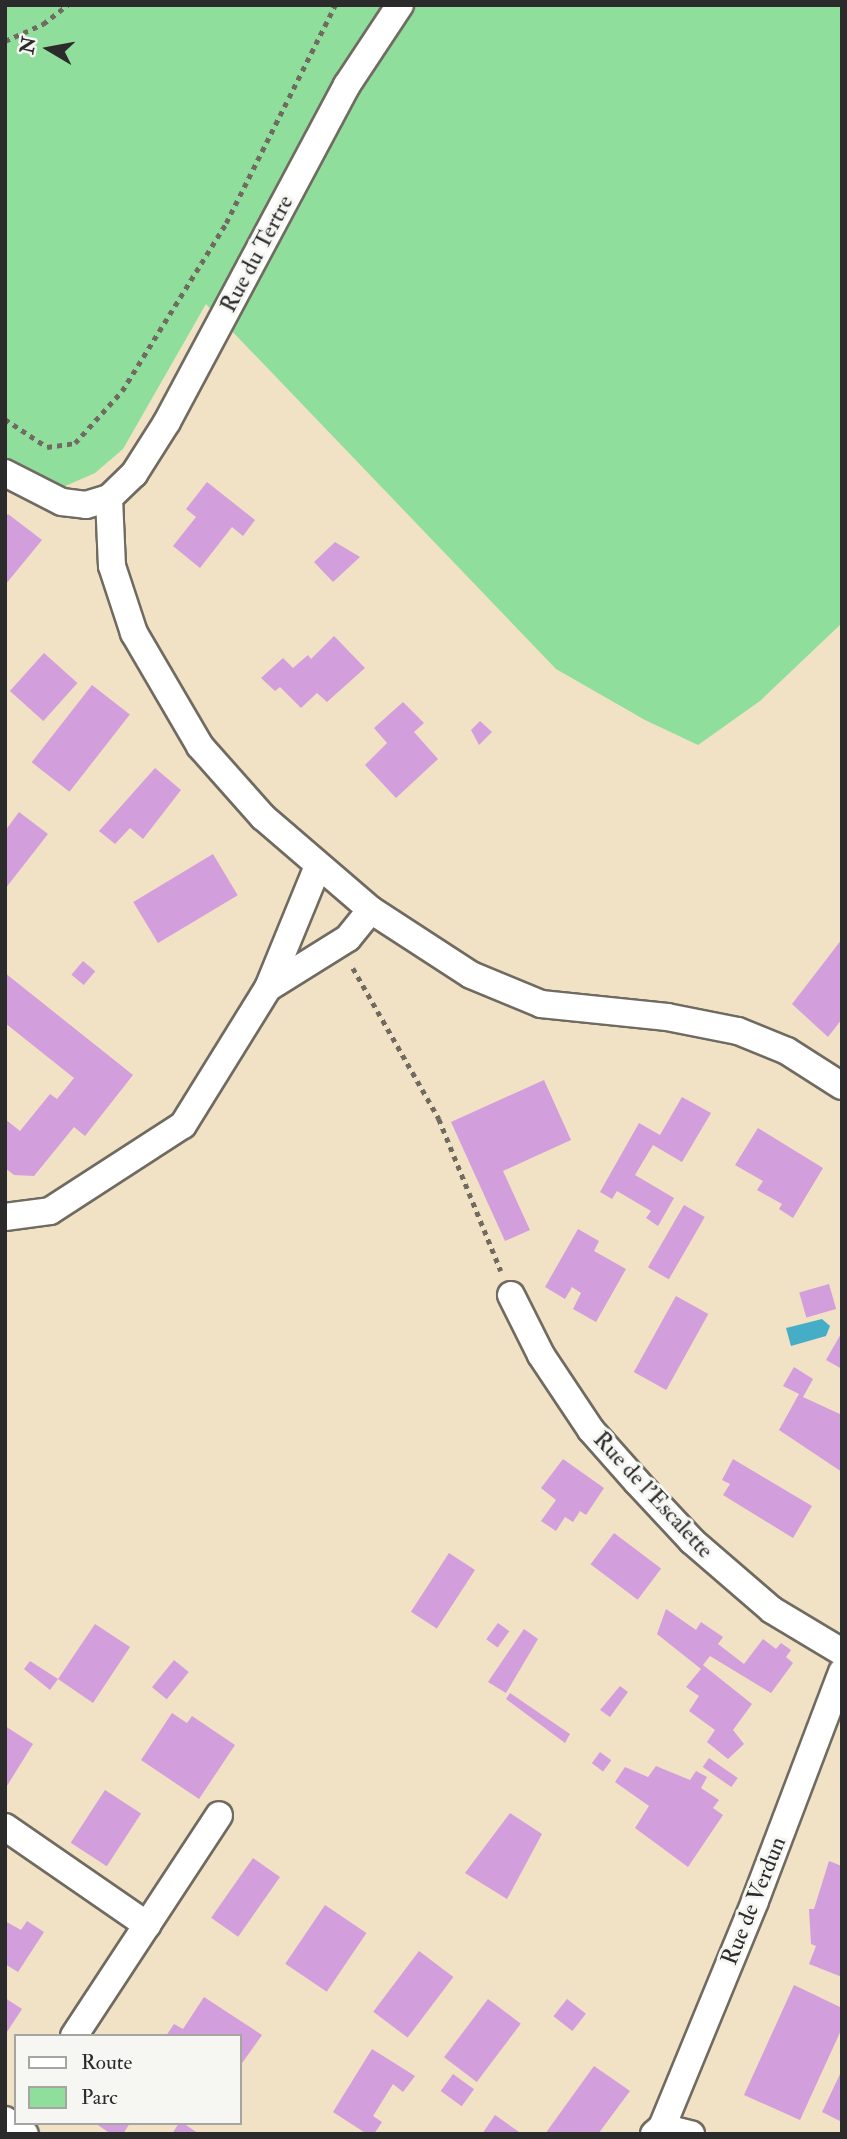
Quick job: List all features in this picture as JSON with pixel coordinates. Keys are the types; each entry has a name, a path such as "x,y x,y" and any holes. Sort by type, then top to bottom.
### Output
{"street":[{"name":"Rue du Tertre","path":"109,498 134,474 167,422 347,85 400,5"},
{"path":"5,473 62,502 86,505 109,498 112,566 134,634 200,746 263,817 318,866 344,883 371,910 471,975 541,1004 667,1017 738,1031 787,1051 842,1086"},
{"path":"5,1217 50,1211 183,1125 268,988 318,866"},
{"path":"268,988 339,943 371,910"},
{"name":"Rue de l'Escalette","path":"511,1295 541,1355 591,1430 646,1492 692,1541 772,1610 842,1652"},
{"name":"Rue de Verdun","path":"658,2130 755,1902 842,1672"},
{"path":"75,2034 219,1815"},
{"path":"5,1827 147,1925"},
{"path":"658,2130 691,2134"}],"path":[{"path":"5,41 43,24 67,5"},
{"path":"5,419 47,447 75,443 122,391 226,223 335,5"},
{"path":"339,943 439,1119 511,1295"}],"green space":[{"path":"5,5 842,5 842,623 760,701 698,745 645,720 556,669 206,304 123,449 95,473 54,491 5,458"}],"water":[{"path":"822,1319 830,1326 826,1336 791,1346 786,1328"}],"building":[{"path":"207,482 255,520 243,536 232,527 200,568 173,546 196,517 186,509"},
{"path":"8,514 42,540 5,585 5,517"},
{"path":"335,542 360,557 333,582 314,562"},
{"path":"334,636 365,668 327,702 317,693 301,708 280,687 275,691 261,678 283,658 293,668 308,655 311,659"},
{"path":"44,653 77,683 43,721 10,691"},
{"path":"92,685 130,715 69,792 32,762"},
{"path":"403,702 424,723 414,732 438,759 396,798 365,765 387,743 374,728"},
{"path":"480,721 492,732 479,745 471,730"},
{"path":"155,768 181,790 143,839 130,828 115,844 99,831"},
{"path":"19,812 48,834 5,889 5,831"},
{"path":"213,854 238,895 158,943 133,902"},
{"path":"842,939 842,1019 828,1037 792,1004"},
{"path":"83,961 95,971 84,985 71,975"},
{"path":"5,973 133,1075 85,1136 74,1127 34,1176 14,1175 5,1168 5,1119 20,1131 50,1094 57,1099 74,1078 5,1023"},
{"path":"544,1080 571,1140 503,1171 530,1230 505,1241 451,1122"},
{"path":"682,1097 711,1113 682,1162 653,1145 635,1175 674,1198 658,1226 646,1218 651,1211 617,1191 612,1199 600,1192 639,1123 660,1135"},
{"path":"758,1128 823,1168 793,1218 779,1209 782,1204 757,1190 763,1181 735,1165"},
{"path":"684,1205 705,1217 669,1279 648,1267"},
{"path":"578,1229 599,1241 594,1251 626,1269 596,1322 573,1309 581,1293 572,1287 565,1299 545,1287"},
{"path":"829,1284 836,1309 806,1318 799,1293"},
{"path":"676,1296 708,1314 666,1390 634,1372"},
{"path":"842,1332 842,1369 826,1360"},
{"path":"794,1367 813,1379 803,1397 842,1415 842,1472 779,1430 799,1394 783,1386"},
{"path":"563,1459 604,1488 586,1515 580,1511 573,1522 565,1517 556,1531 541,1521 556,1500 541,1488"},
{"path":"733,1459 812,1506 793,1538 723,1495 730,1484 722,1480"},
{"path":"614,1533 661,1569 638,1600 591,1564"},
{"path":"449,1553 475,1570 437,1629 411,1612"},
{"path":"666,1609 696,1630 701,1622 723,1637 718,1644 744,1664 763,1639 776,1649 781,1643 791,1650 786,1657 793,1663 771,1693 710,1656 703,1665 752,1704 733,1730 744,1744 728,1759 707,1742 715,1730 689,1711 699,1696 686,1687 701,1669 657,1634"},
{"path":"498,1623 509,1631 498,1647 486,1639"},
{"path":"95,1624 130,1647 93,1703 58,1679"},
{"path":"524,1629 538,1639 506,1693 488,1682"},
{"path":"174,1660 189,1672 167,1699 152,1687"},
{"path":"30,1661 58,1679 50,1690 24,1669"},
{"path":"620,1686 628,1692 610,1717 600,1710"},
{"path":"510,1693 570,1734 565,1743 506,1699"},
{"path":"172,1713 187,1723 192,1716 235,1745 199,1799 141,1760"},
{"path":"5,1726 33,1744 5,1789"},
{"path":"600,1752 611,1760 603,1772 592,1763"},
{"path":"709,1758 738,1778 731,1787 703,1767"},
{"path":"656,1766 690,1780 696,1771 707,1777 701,1788 719,1800 713,1808 723,1815 688,1867 635,1828 649,1806 615,1782 625,1767 648,1777"},
{"path":"105,1790 141,1813 107,1866 71,1843"},
{"path":"510,1813 542,1834 507,1899 465,1873"},
{"path":"253,1858 280,1877 238,1937 211,1918"},
{"path":"829,1861 842,1866 842,1977 809,1964 816,1946 811,1944 809,1909 814,1909"},
{"path":"325,1905 366,1933 327,1992 285,1964"},
{"path":"5,1921 21,1930 27,1921 44,1932 18,1972 5,1964"},
{"path":"419,1951 453,1977 408,2038 373,2012"},
{"path":"794,1985 842,2008 842,2028 800,2120 744,2095"},
{"path":"204,1997 262,2035 242,2063 242,2034 167,2034 174,2024 183,2029"},
{"path":"5,1998 22,2009 5,2035"},
{"path":"488,1999 521,2024 477,2082 444,2057"},
{"path":"567,1999 586,2014 572,2031 553,2016"},
{"path":"372,2049 415,2076 403,2092 393,2084 373,2116 382,2122 374,2134 367,2134 333,2112"},
{"path":"594,2066 630,2091 598,2134 545,2134"},
{"path":"842,2070 842,2122 822,2112"},
{"path":"453,2074 474,2089 462,2106 441,2091"},
{"path":"495,2115 522,2134 482,2134"},
{"path":"98,2125 129,2125 123,2134 111,2134"},
{"path":"178,2125 186,2125 199,2134 172,2134"}]}
